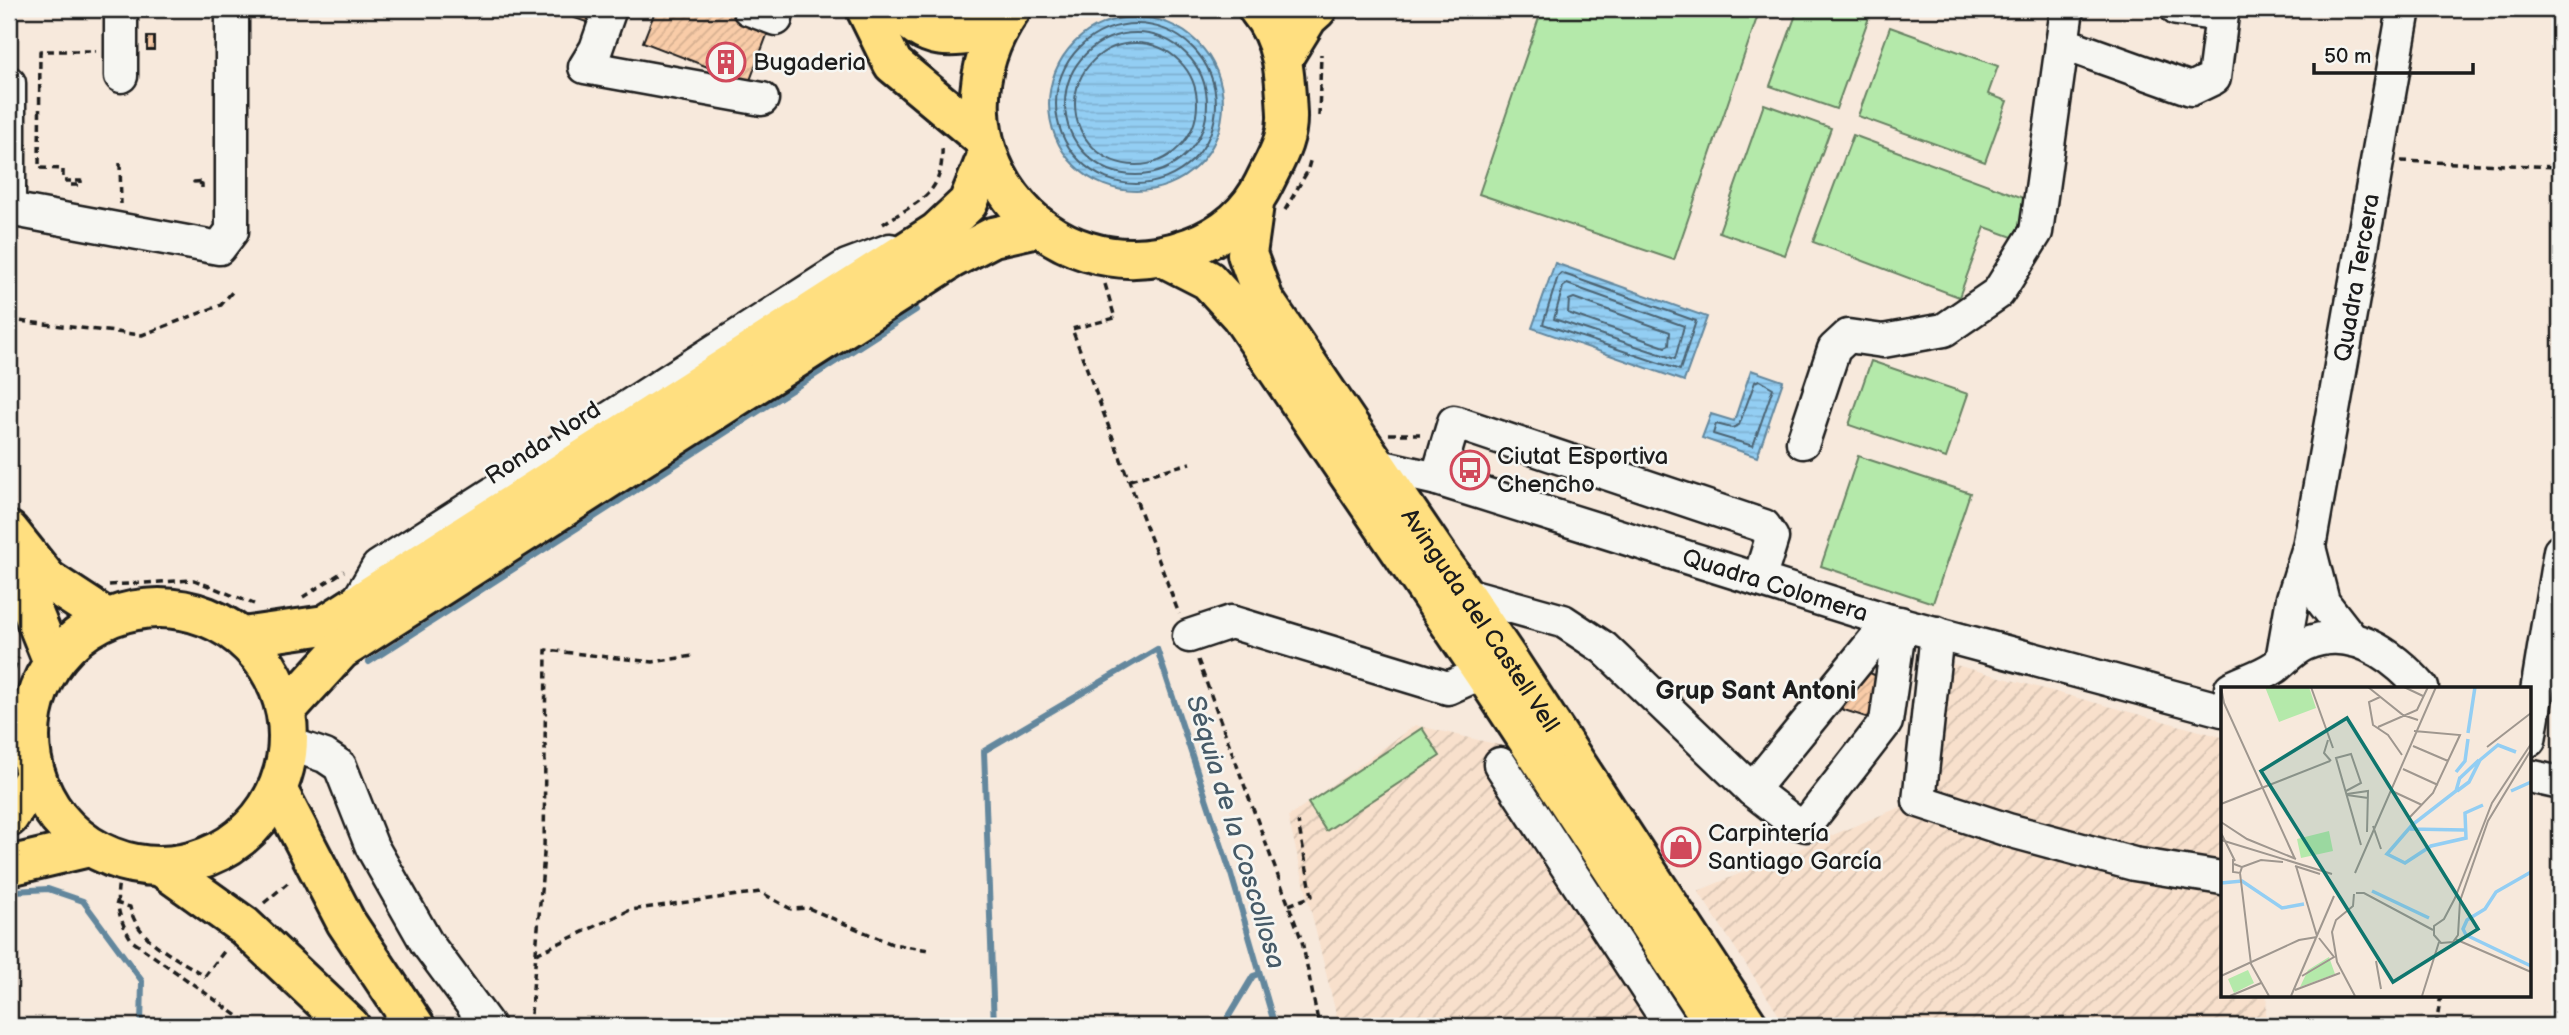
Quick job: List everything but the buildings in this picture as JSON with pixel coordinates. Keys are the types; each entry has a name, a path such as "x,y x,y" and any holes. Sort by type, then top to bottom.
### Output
{"main road":[{"path":"866,9 893,64 984,147"},
{"path":"900,9 913,26 934,35 953,38 1004,19"},
{"path":"1004,19 979,83 984,147 1007,195 1038,227 1097,256 1163,257 1213,239 1254,204 1288,134 1284,56 1258,9"},
{"path":"1284,56 1308,17 1317,9"},
{"name":"Ronda Nord","path":"249,621 325,625 937,232 968,203 984,147"},
{"name":"Avinguda del Castell Vell","path":"1254,204 1247,254 1264,300 1462,593 1748,1026"},
{"path":"288,726 341,650 951,258 993,237 1038,227"},
{"name":"Avinguda del Castell Vell","path":"1163,257 1208,281 1241,316 1483,672 1556,816 1716,1026"},
{"path":"9,531 48,580 102,602 194,611 249,621 271,669 288,726 278,791 252,829 215,855 163,867"},
{"path":"9,575 27,598 37,658 29,744 35,777 59,821 106,855"},
{"path":"37,658 79,634 102,602"},
{"path":"9,817 35,777"},
{"path":"278,791 346,922 415,1026"},
{"path":"9,866 106,855 163,867 244,926 350,1026"}],"street":[{"path":"121,9 121,63"},
{"path":"9,83 9,209 219,248 232,231 232,9"},
{"path":"610,9 596,49 585,67 762,99"},
{"path":"1803,442 1834,349 1848,336 1883,341 1944,330 1998,293 2036,232 2067,9"},
{"path":"2062,43 2191,89 2214,78 2226,12 2177,9"},
{"name":"Quadra Tercera","path":"2276,671 2293,598 2309,547 2404,9"},
{"path":"1437,479 1454,422 1764,526 1772,538 1759,580"},
{"name":"Quadra Colomera","path":"1376,465 1437,479 1895,622 2221,710"},
{"name":"Quadra Tercera","path":"2309,547 2323,603 2351,638"},
{"path":"2530,734 2560,551"},
{"path":"1462,593 1563,621 1604,648 1752,790 1792,821 1806,825 1886,722 1895,622"},
{"path":"1189,636 1231,622 1448,688 1483,672"},
{"path":"1752,790 1895,622"},
{"path":"1937,633 1919,801 2008,830 2134,864 2221,878"},
{"path":"2234,687 2276,671 2302,645 2329,635 2351,638 2386,653 2415,684"},
{"name":"Quadra Colomera","path":"2180,697 2221,693"},
{"path":"288,726 340,766 372,847 419,930 488,1026"},
{"name":"Avinguda del Castell Vell","path":"1500,764 1556,816 1671,1026"},
{"path":"2530,776 2560,783"}],"path":[{"path":"71,185 81,185 81,181 63,181 63,169 38,168 40,51 121,63"},
{"path":"874,229 934,187 943,172 942,145 937,134"},
{"path":"2377,160 2560,167"},
{"path":"120,163 121,231"},
{"path":"202,188 202,184 194,182 205,182 205,175"},
{"path":"1097,256 1115,318 1072,329 1130,480 1170,598 1189,636 1302,941 1319,1026"},
{"path":"9,320 142,335 221,304 232,292"},
{"path":"1130,480 1190,463"},
{"path":"296,601 353,565"},
{"path":"102,602 139,580 194,580 249,621"},
{"path":"530,1026 544,854 547,650 653,662 693,656"},
{"path":"9,681 37,658"},
{"path":"1289,905 1312,896 1298,822"},
{"path":"106,855 120,921 131,941 252,1026"},
{"path":"536,954 630,909 760,892 791,909 808,908 892,944 929,950"},
{"path":"2436,1026 2441,996"},
{"path":"1317,1020 1344,1026"}],"shaded area":[{"path":"1937,660 2221,737 2221,996 2267,996 2265,1026 1786,1026 1698,891 1910,803"},
{"path":"1415,725 1504,746 1688,1026 1339,1026 1288,817"}],"green space":[{"path":"1542,9 1760,9 1674,260 1479,194"},
{"path":"1798,9 1872,9 1836,109 1770,86"},
{"path":"1890,27 1998,66 1988,94 2007,101 1985,162 1858,116"},
{"path":"1764,104 1831,128 1785,255 1719,232"},
{"path":"1853,135 2029,200 2015,238 1985,227 1959,297 1813,242"},
{"path":"1871,361 1968,394 1946,458 1849,425"},
{"path":"1858,456 1970,493 1933,603 1821,566"},
{"path":"1422,728 1440,756 1326,831 1308,803"}],"water":[{"path":"1136,17 1169,23 1198,42 1217,71 1223,104 1217,137 1198,166 1169,185 1136,191 1103,185 1074,166 1055,137 1049,104 1055,71 1074,42 1103,23"},
{"path":"1555,263 1707,317 1684,381 1532,328"},
{"path":"1751,370 1783,381 1757,457 1702,438 1711,414 1734,421"}],"waterway":[{"path":"369,662 916,310"},
{"name":"Séquia de la Coscollosa","path":"994,1026 984,751 1157,649 1231,874 1275,1026"},
{"path":"9,894 15,891 48,889 83,901 142,981 141,1026"},
{"name":"Séquia de la Coscollosa","path":"1223,1026 1253,976 1259,974"}],"place":[{"name":"Bugaderia","path":"726,62"},
{"name":"Ciutat Esportiva Chencho","path":"1470,470"},
{"name":"Carpintería Santiago García","path":"1681,847"}],"district":[{"name":"Grup Sant Antoni","path":"1756,691"}]}
